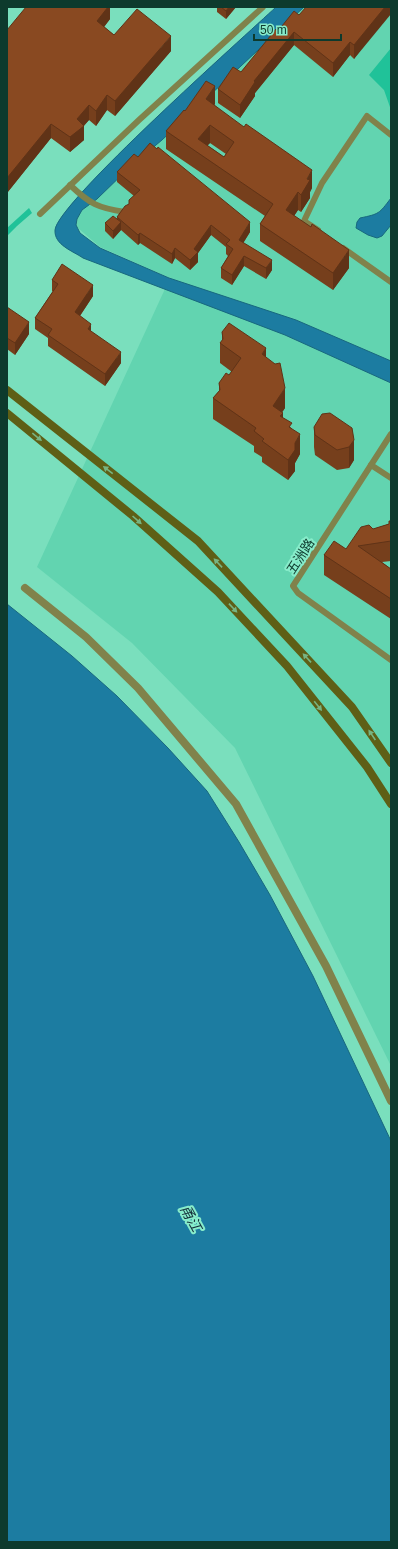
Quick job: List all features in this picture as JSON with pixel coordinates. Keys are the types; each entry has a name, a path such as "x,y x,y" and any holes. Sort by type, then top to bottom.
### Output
{"street":[{"path":"7,390 198,541 352,707 391,763"},
{"path":"7,413 133,516 218,592 287,666 367,766 391,804"},
{"path":"25,588 86,637 138,688 236,804 326,966 391,1100"}],"lane":[{"path":"40,214 139,120 263,7"},
{"path":"323,234 304,221 322,184 367,116 391,135"},
{"path":"70,185 90,202 105,209 125,212"},
{"path":"335,243 391,282"},
{"name":"五洲路","path":"391,434 293,586 298,593 391,660"},
{"path":"371,465 391,478"}],"shaded area":[{"path":"291,7 391,7 391,1066 235,748 132,643 37,567 170,278 100,247 71,222 90,192"},
{"path":"391,48 391,110 384,90 369,75"},
{"path":"29,208 32,213 7,236 7,228"}],"water":[{"path":"276,7 304,7 162,140 132,165 97,199 82,210 77,219 76,225 80,233 100,248 169,278 296,320 391,361 391,383 285,335 83,258 61,244 56,235 55,230 64,214 86,188 155,119"},
{"path":"391,198 391,225 382,236 377,238 356,228 357,222 360,218 378,212"},
{"name":"甬江","path":"7,604 72,656 117,696 168,748 207,791 270,895 313,976 391,1141 391,1542 7,1542"}],"building":[{"path":"26,7 108,7 97,21 114,35 137,9 171,36 115,101 107,95 96,111 89,105 77,119 84,126 70,137 51,124 7,178 7,30"},
{"path":"221,7 229,7 226,11"},
{"path":"306,7 385,7 354,45 350,42 333,63 294,32 254,81 255,82 240,105 218,89 233,67 241,72 276,29 278,31 294,11 299,15"},
{"path":"206,81 215,86 206,99 244,127 246,124 312,170 307,179 310,180 301,195 298,192 286,210 311,227 312,224 349,250 333,273 260,224 273,204 166,131 184,110 185,111","holes":["210,125 234,142 224,157 198,139"]},
{"path":"150,143 157,149 158,147 250,222 239,240 272,260 266,268 244,256 232,275 221,268 233,249 226,244 230,240 211,225 194,249 198,252 190,260 175,248 172,254 140,233 138,235 117,217 125,206 129,204 129,200 140,190 117,172 134,154 138,157"},
{"path":"113,216 121,222 113,231 105,223"},
{"path":"62,264 93,285 75,312 91,324 88,329 121,352 105,374 48,335 52,329 35,318 58,284 52,280"},
{"path":"7,307 29,322 15,343 7,338"},
{"path":"229,323 266,348 262,354 275,364 280,363 285,388 273,406 283,413 280,416 292,423 289,427 300,434 295,443 295,450 288,460 262,441 264,439 254,431 256,428 213,398 220,390 219,383 226,373 229,375 241,358 220,343 223,339 222,332"},
{"path":"330,413 352,428 354,440 349,447 337,450 315,435 314,427 322,414"},
{"path":"389,521 391,521 391,541 358,546 391,569 391,599 324,555 334,541 346,549 361,527 369,525 373,529 389,524"}]}
